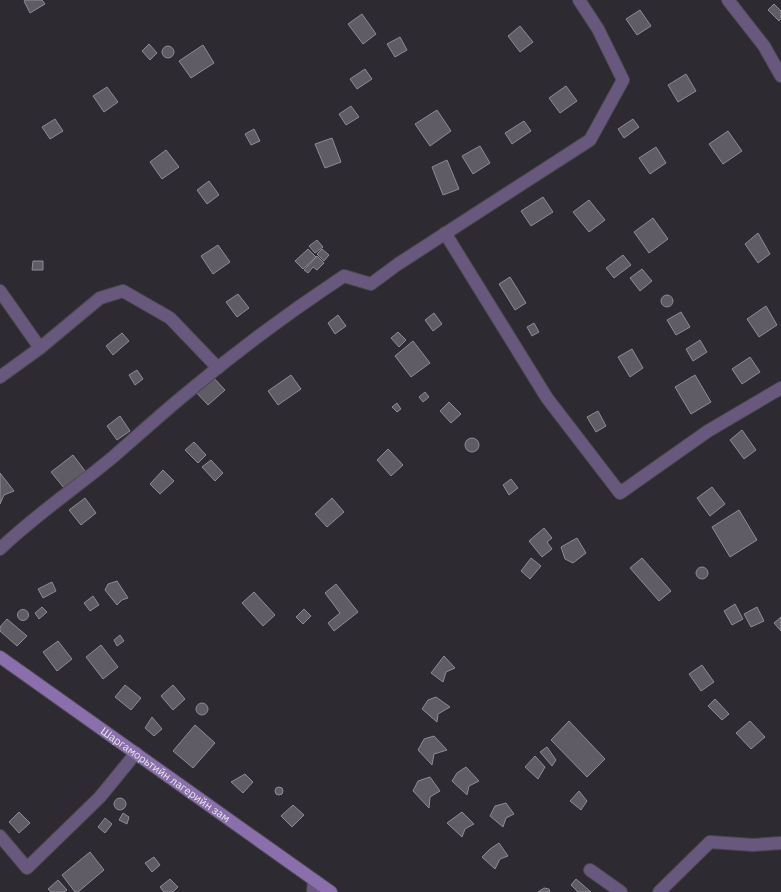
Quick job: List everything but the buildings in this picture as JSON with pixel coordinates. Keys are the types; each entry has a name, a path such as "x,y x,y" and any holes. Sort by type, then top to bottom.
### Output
{"street":[{"path":"0,549 21,529 112,458 182,397 305,302 344,276 371,284 445,233 590,140 623,80 598,29 579,0"},
{"path":"728,0 764,46 781,76"},
{"path":"445,233 547,398 620,493 708,432 781,388"},
{"path":"0,291 40,348"},
{"path":"0,377 40,348 100,298 123,291 170,318 218,368"},
{"name":"Шаргаморьтийн лагерийн зам","path":"0,656 136,753 314,886 331,892"},
{"path":"0,836 27,868 100,798 136,753"},
{"path":"659,892 710,842 753,845 781,843"},
{"path":"590,870 621,892"}]}
